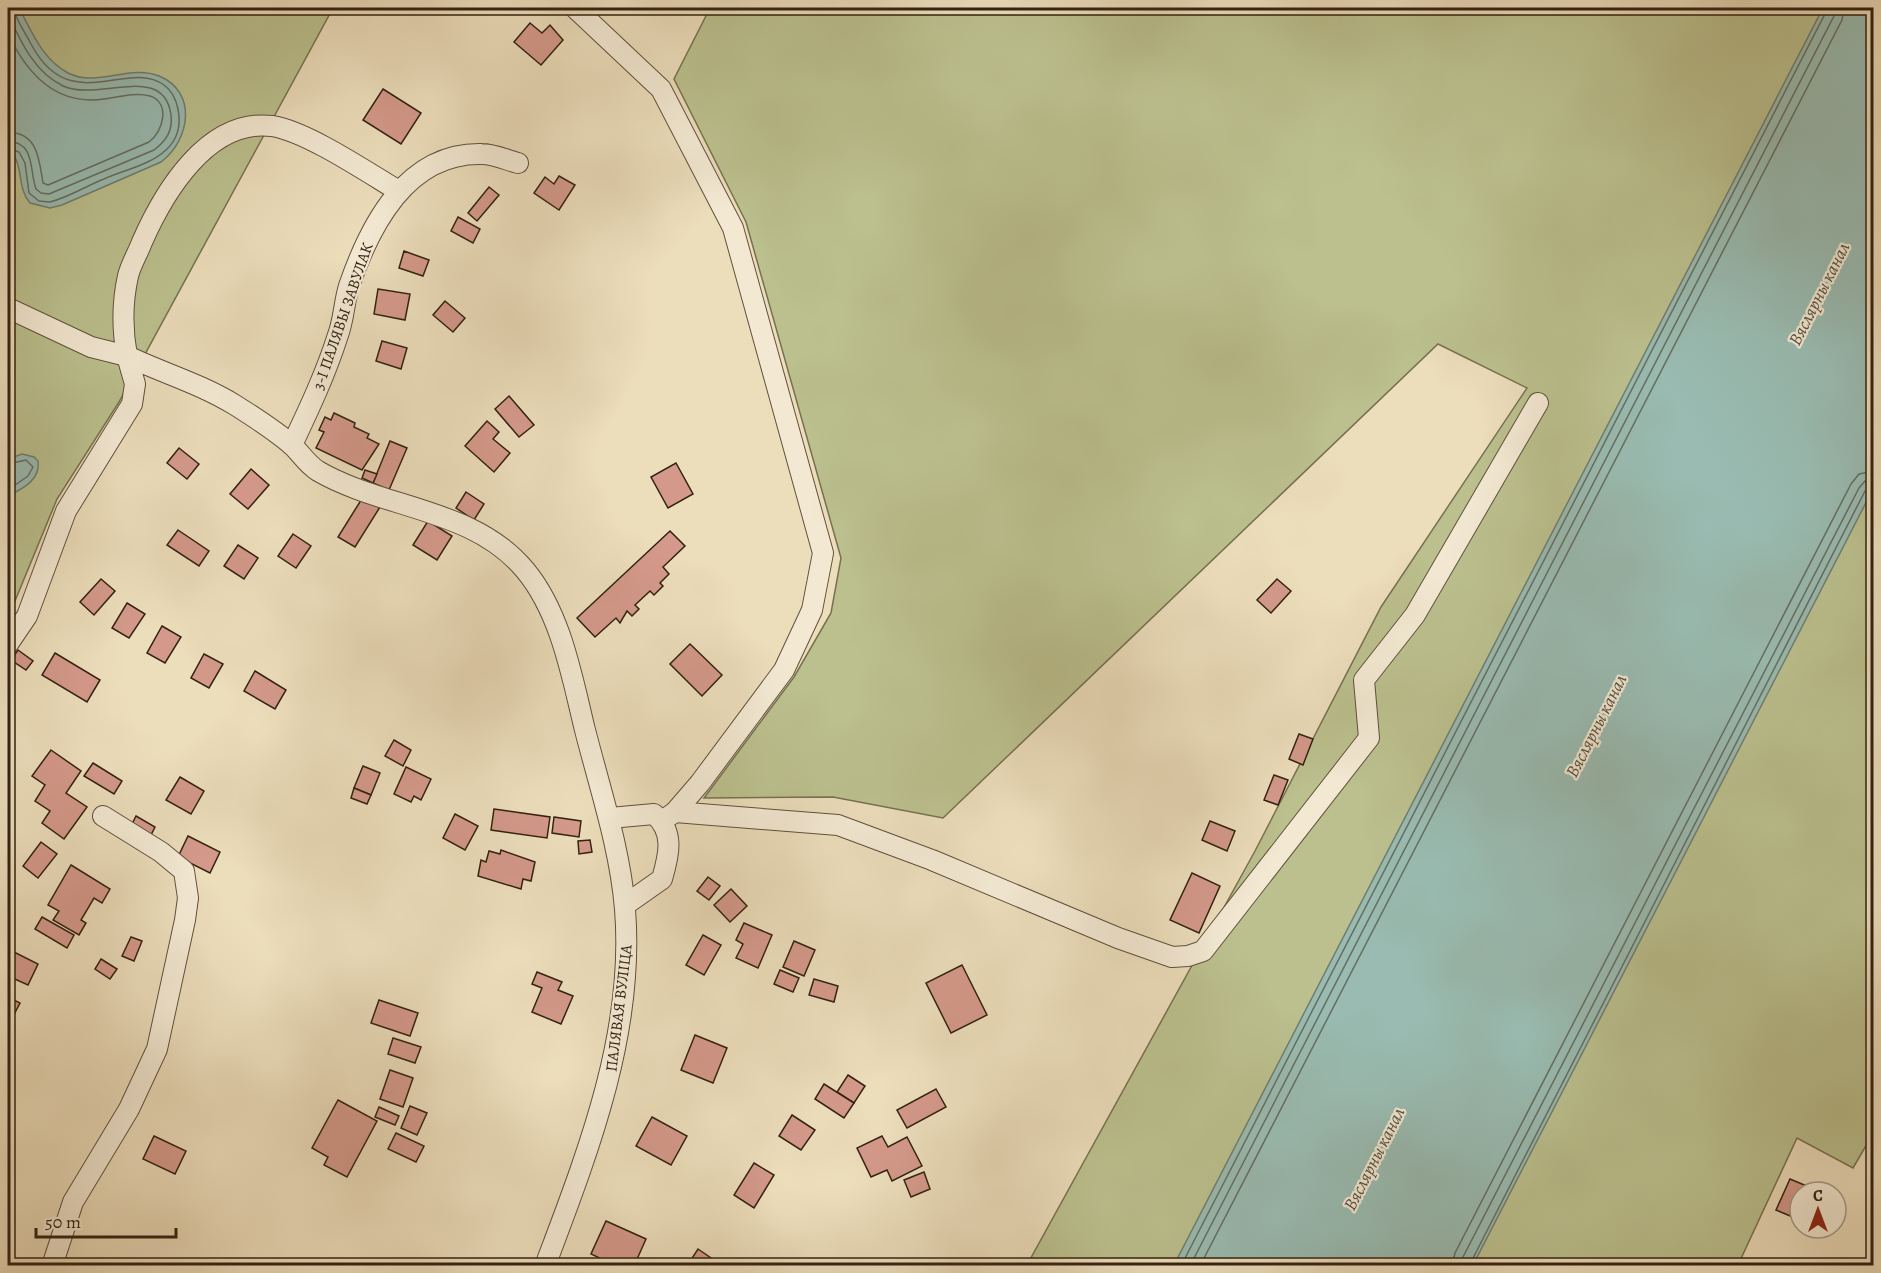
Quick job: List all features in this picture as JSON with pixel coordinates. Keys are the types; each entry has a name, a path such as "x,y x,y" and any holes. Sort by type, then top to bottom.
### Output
{"street":[{"path":"575,8 661,89 733,228 823,553 812,610 784,670 700,783 668,816 670,838 662,879 625,905"},
{"path":"8,644 27,616 66,511 132,404 135,384 121,324 129,274 153,217 174,180 207,147 246,127 273,126 305,138 398,190"},
{"name":"3-І ПАЛЯВЫ ЗАВУЛАК","path":"292,445 316,396 339,333 348,289 366,241 398,190 432,165 457,156 484,154 518,163"},
{"path":"8,308 91,347 127,357 164,374 201,386 236,406 292,445"},
{"path":"610,818 654,814 838,825 932,860 1118,938 1172,957 1188,956 1203,951 1369,738 1364,680 1415,615 1538,403"},
{"name":"ПАЛЯВАЯ ВУЛІЦА","path":"292,445 315,469 343,483 447,518 498,545 525,570 550,611 572,680 610,818 625,905 627,937 614,1060 586,1155 545,1266"},
{"path":"52,1266 73,1202 129,1109 157,1049 188,898 184,871 161,852 103,816"}],"green space":[{"path":"8,8 333,8 119,402 57,499 8,618"},
{"path":"710,8 1873,8 1874,1132 1853,1168 1797,1138 1738,1265 1027,1265 1255,851 1381,607 1527,388 1438,344 943,818 833,797 704,798 794,677 831,613 841,558 746,222 674,79"}],"water":[{"path":"8,8 19,8 44,53 68,73 90,78 148,73 171,83 180,93 186,117 178,142 171,153 161,162 62,205 50,208 30,203 22,187 15,157 8,154"},
{"name":"Вяслярны канал","path":"1823,8 1873,8 1873,489 1473,1265 1174,1265"},
{"path":"22,454 34,457 38,461 37,474 29,483 8,496 8,459"}],"building":[{"path":"530,23 542,33 550,25 563,40 541,65 514,42"},
{"path":"383,89 421,113 401,144 363,120"},
{"path":"559,176 575,185 559,210 534,193 545,177 554,184"},
{"path":"489,187 499,195 477,221 468,213"},
{"path":"458,217 480,229 473,243 451,231"},
{"path":"404,251 429,260 423,276 399,268"},
{"path":"378,289 410,294 405,320 374,314"},
{"path":"445,301 465,318 453,332 433,315"},
{"path":"382,341 407,348 401,369 376,361"},
{"path":"509,396 534,425 519,437 495,409"},
{"path":"334,413 355,423 354,427 369,434 367,438 379,444 362,470 316,448 324,432 319,430 325,417 331,420"},
{"path":"487,421 499,432 493,439 510,453 494,472 465,446"},
{"path":"390,441 407,448 389,490 373,483"},
{"path":"179,448 199,464 187,479 167,463"},
{"path":"676,463 693,494 668,508 651,477"},
{"path":"251,469 269,485 248,509 230,494"},
{"path":"365,470 377,474 373,483 362,478"},
{"path":"466,492 484,504 474,520 456,508"},
{"path":"363,497 380,507 355,547 338,537"},
{"path":"428,521 452,536 437,560 413,545"},
{"path":"178,530 209,551 199,566 167,545"},
{"path":"670,531 685,546 663,567 669,574 660,583 663,586 654,595 650,591 635,605 639,609 632,616 627,611 620,623 616,618 595,637 577,618"},
{"path":"293,534 311,546 296,568 278,556"},
{"path":"238,545 258,558 244,579 224,566"},
{"path":"101,579 115,591 94,615 80,602"},
{"path":"1277,579 1291,591 1271,613 1257,600"},
{"path":"127,603 145,614 129,638 112,628"},
{"path":"162,626 181,637 165,663 147,653"},
{"path":"690,644 722,675 702,696 670,664"},
{"path":"18,650 33,661 26,670 11,660"},
{"path":"55,653 100,680 87,702 42,675"},
{"path":"204,654 223,664 209,688 191,678"},
{"path":"255,671 286,690 275,709 244,691"},
{"path":"1299,734 1313,739 1303,765 1289,759"},
{"path":"394,740 411,750 403,766 385,756"},
{"path":"51,750 81,771 66,793 87,807 64,839 42,823 50,811 35,801 45,785 32,776"},
{"path":"93,763 122,781 114,794 84,776"},
{"path":"363,766 380,773 371,795 354,788"},
{"path":"406,767 431,779 421,800 414,796 411,802 394,794"},
{"path":"1274,775 1288,780 1278,805 1264,800"},
{"path":"180,777 204,791 191,814 166,800"},
{"path":"354,788 371,795 367,804 351,798"},
{"path":"494,809 550,817 547,838 491,830"},
{"path":"455,814 478,826 465,850 443,838"},
{"path":"136,816 155,827 148,841 129,830"},
{"path":"554,817 581,821 579,837 552,833"},
{"path":"1210,821 1235,831 1227,851 1202,840"},
{"path":"188,836 220,852 210,873 178,857"},
{"path":"590,840 592,852 579,854 578,841"},
{"path":"41,842 57,854 38,878 23,866"},
{"path":"501,850 535,862 531,881 523,879 521,889 478,876 481,860 486,862 489,851 500,854"},
{"path":"71,865 110,889 102,903 94,898 81,920 86,923 79,935 53,920 59,911 48,905"},
{"path":"1192,873 1220,886 1199,933 1170,920"},
{"path":"708,877 720,886 709,900 697,891"},
{"path":"731,889 747,906 730,922 714,905"},
{"path":"42,917 74,935 67,948 35,929"},
{"path":"744,923 772,935 758,968 736,958 743,944 736,940"},
{"path":"703,935 721,945 704,975 686,965"},
{"path":"131,937 142,941 134,961 122,956"},
{"path":"794,941 815,950 804,976 783,967"},
{"path":"8,949 38,964 28,985 8,976"},
{"path":"101,959 117,969 110,979 95,969"},
{"path":"962,965 987,1015 951,1033 926,983"},
{"path":"780,970 799,978 793,992 774,984"},
{"path":"537,972 562,982 558,990 573,996 561,1024 532,1012 542,988 532,984"},
{"path":"814,979 838,986 834,1002 809,995"},
{"path":"8,997 20,1003 9,1024 8,1023"},
{"path":"379,1000 418,1013 410,1036 371,1023"},
{"path":"695,1035 727,1048 713,1083 681,1070"},
{"path":"393,1038 421,1047 415,1063 388,1054"},
{"path":"390,1070 413,1078 403,1107 380,1099"},
{"path":"848,1075 865,1086 854,1103 837,1092"},
{"path":"824,1084 854,1103 844,1118 815,1099"},
{"path":"936,1089 946,1107 907,1128 897,1110"},
{"path":"338,1100 377,1121 347,1177 324,1165 328,1157 312,1148"},
{"path":"410,1106 427,1113 417,1135 401,1128"},
{"path":"379,1107 399,1116 395,1125 375,1117"},
{"path":"792,1115 815,1130 801,1150 779,1136"},
{"path":"652,1117 687,1136 671,1165 636,1146"},
{"path":"396,1133 424,1146 416,1162 388,1149"},
{"path":"154,1136 186,1151 175,1174 143,1159"},
{"path":"882,1136 888,1147 907,1137 922,1166 892,1181 887,1170 871,1177 857,1148"},
{"path":"754,1163 774,1175 754,1208 734,1195"},
{"path":"924,1172 930,1189 911,1197 904,1180"},
{"path":"1788,1183 1788,1215 1776,1210"},
{"path":"606,1221 646,1239 634,1266 616,1266 591,1254"},
{"path":"698,1249 714,1260 711,1266 687,1266"}]}
